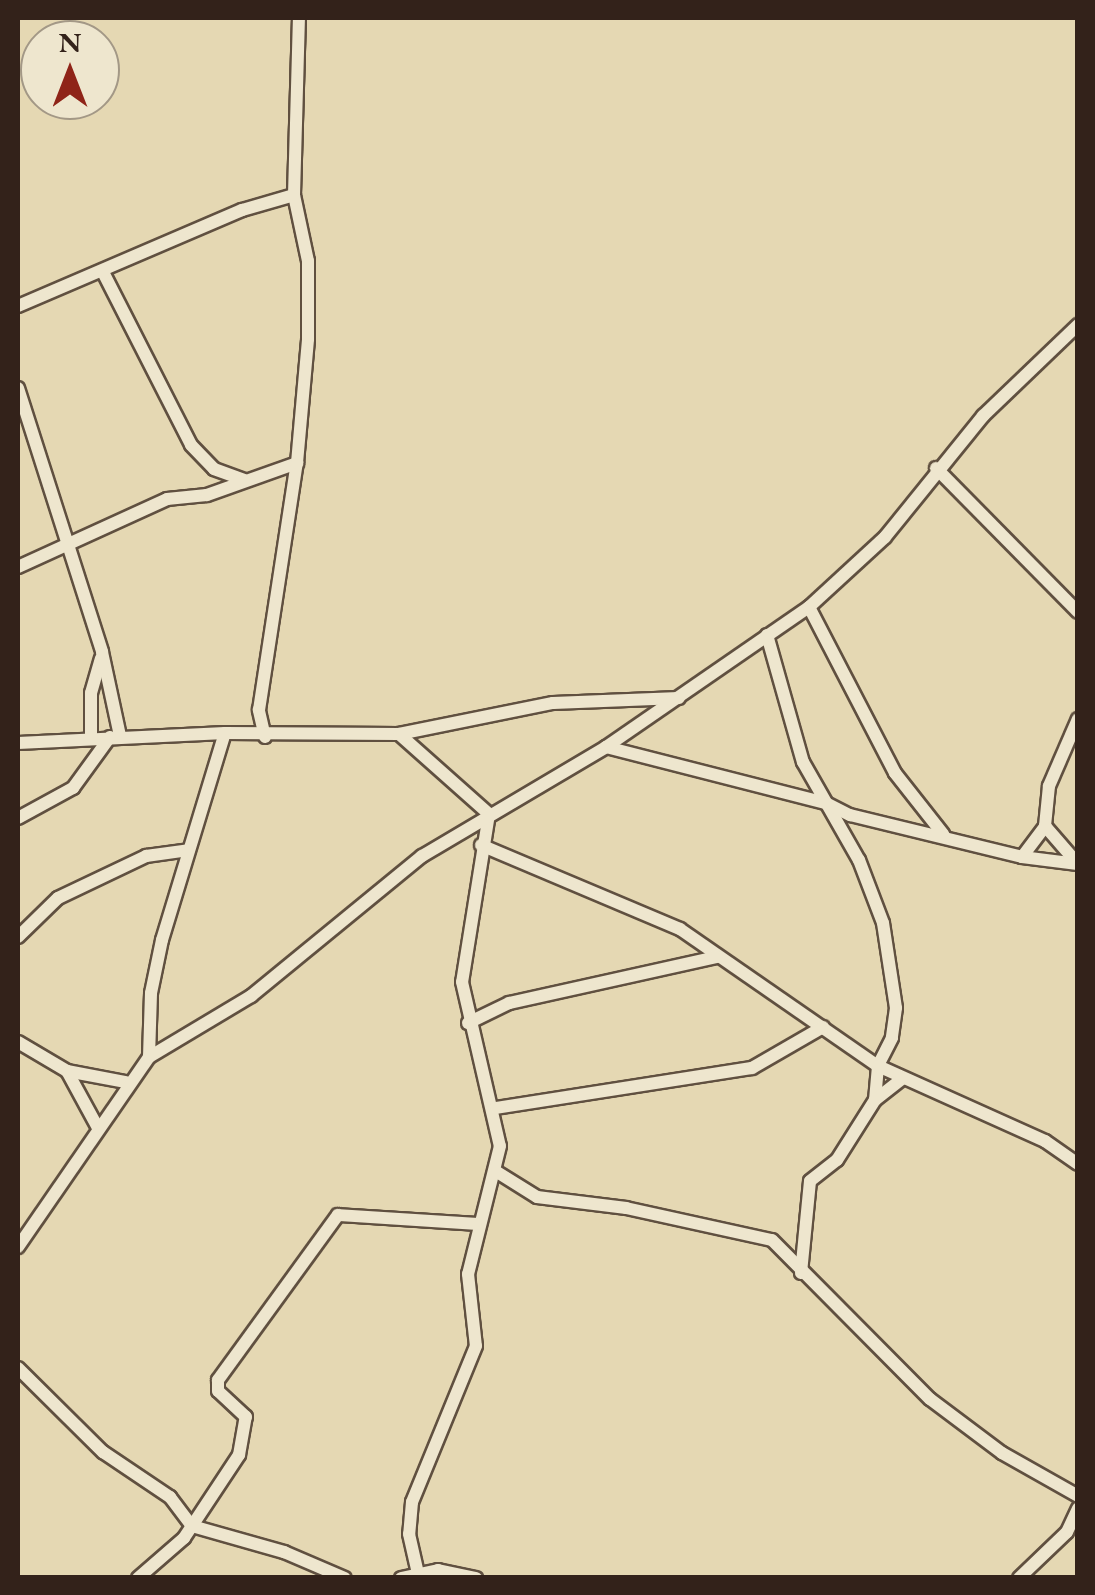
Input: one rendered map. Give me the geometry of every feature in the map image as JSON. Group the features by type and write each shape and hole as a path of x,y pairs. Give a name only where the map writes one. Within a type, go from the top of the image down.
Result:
{"street":[{"path":"264,737 259,710 297,463 308,261 294,194 299,18"},
{"path":"18,306 242,210 294,194"},
{"path":"102,272 191,445 214,470 252,482"},
{"path":"18,1248 126,1082 149,1057 251,996 422,856 606,747 810,607 885,537 936,468 1078,325"},
{"path":"18,388 102,652 115,737 73,788 18,818"},
{"path":"18,567 167,500 252,482 297,463"},
{"path":"936,468 1078,612"},
{"path":"810,607 895,773 944,836"},
{"path":"766,635 791,731 859,860 883,923 896,1008 892,1038 878,1066 876,1100"},
{"path":"91,739 91,693 102,652"},
{"path":"18,743 224,733 264,737 400,734 553,703 682,698"},
{"path":"1022,858 1045,826 1049,786 1078,720"},
{"path":"149,1057 151,992 224,733"},
{"path":"400,734 489,814"},
{"path":"606,747 1022,858 1077,863"},
{"path":"420,1575 410,1534 412,1502 476,1346 468,1274 476,1224 498,1172 496,1108 468,1023 462,982 489,814"},
{"path":"1045,826 1077,863"},
{"path":"481,846 640,909 878,1066 1045,1141 1078,1164"},
{"path":"18,937 58,898 120,867 189,850"},
{"path":"468,1023 509,1003 717,958"},
{"path":"496,1108 752,1068 823,1027"},
{"path":"18,1042 66,1071 126,1082"},
{"path":"66,1071 97,1126"},
{"path":"801,1276 810,1181 837,1160 876,1100 902,1079"},
{"path":"498,1172 537,1198 626,1208 764,1237 930,1399 1078,1496"},
{"path":"138,1578 192,1526 245,1441 246,1417 218,1391 218,1380 338,1215 476,1224"},
{"path":"18,1368 103,1452 170,1497 192,1526 284,1552 346,1578"},
{"path":"1019,1578 1067,1532 1078,1508"},
{"path":"401,1578 476,1578"}]}
